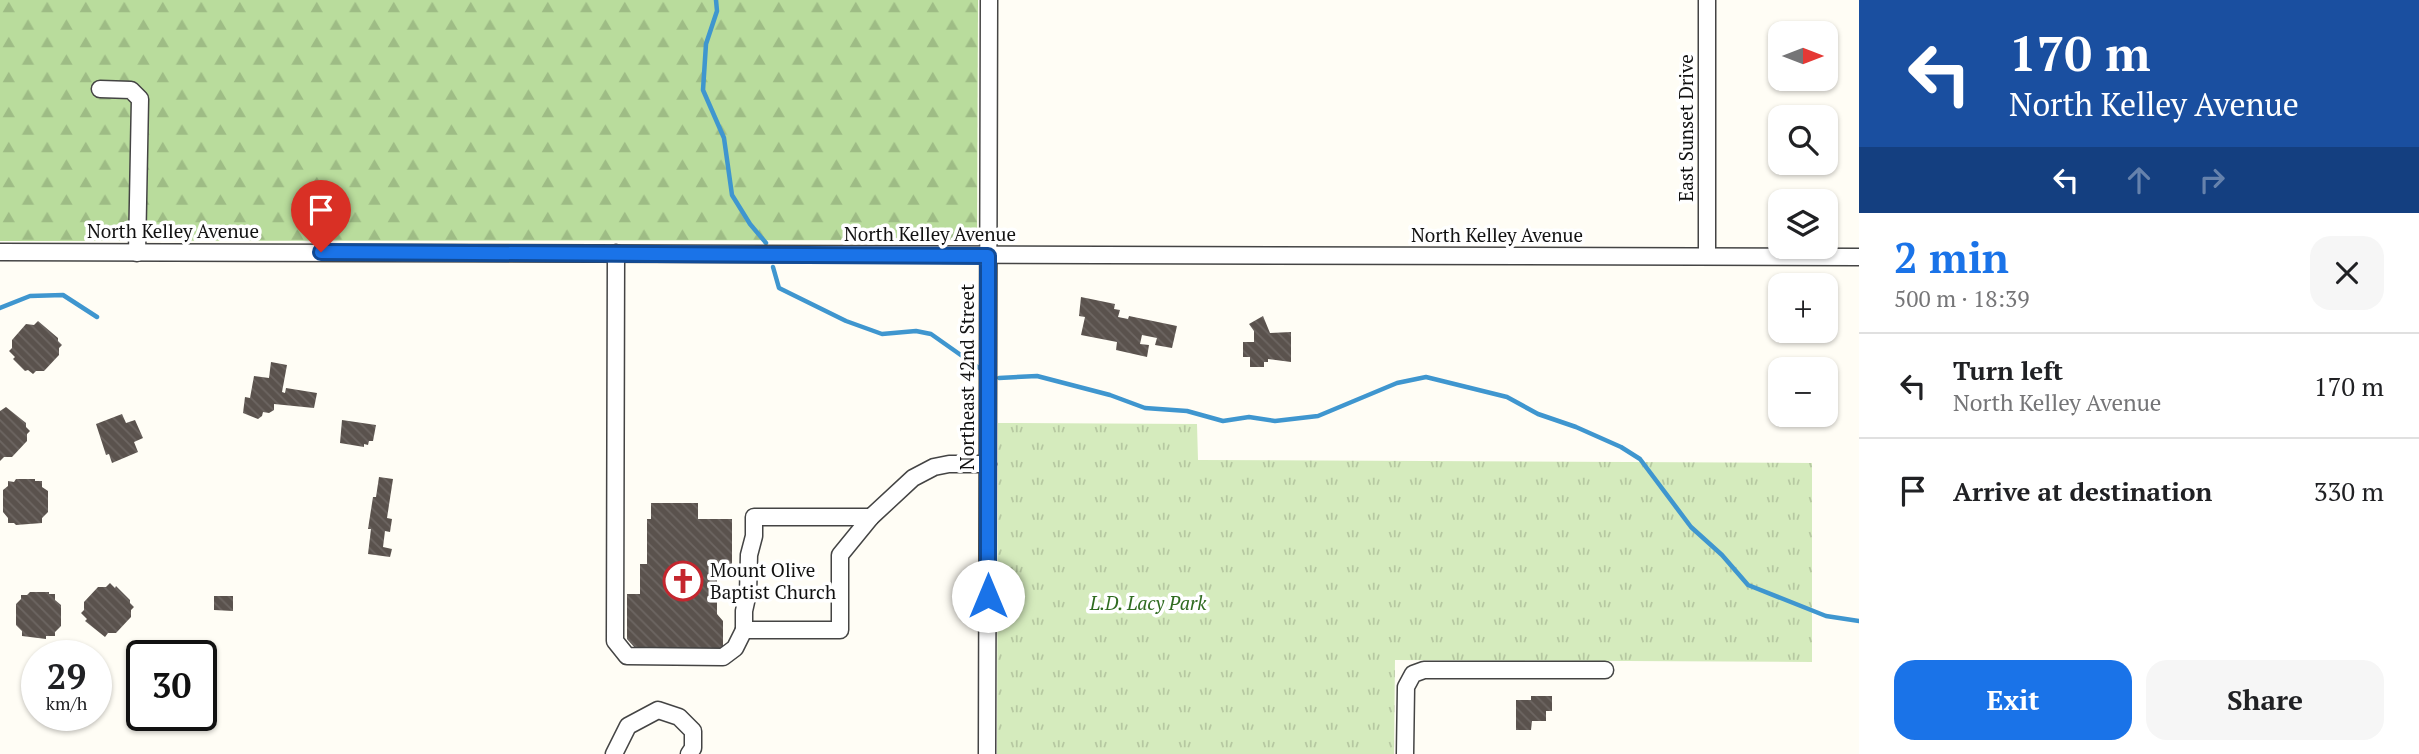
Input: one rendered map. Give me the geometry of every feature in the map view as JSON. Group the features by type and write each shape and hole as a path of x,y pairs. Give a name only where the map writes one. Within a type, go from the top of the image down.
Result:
{"street":[{"name":"Northeast 42nd Street","path":"987,754 989,0"},
{"name":"East Sunset Drive","path":"1707,0 1707,256"},
{"path":"100,89 131,90 140,99 137,253"},
{"name":"North Kelley Avenue","path":"0,252 1859,257"},
{"path":"617,253 615,641 627,656 723,657 735,648 744,630 754,517 871,517"},
{"path":"744,630 840,630 840,555 871,517 913,478 934,467 949,464 988,464"},
{"path":"1405,754 1406,687 1413,674 1424,670 1605,670"},
{"path":"614,754 628,726 658,710 679,717 693,731 694,748 690,754"}],"green space":[{"path":"0,0 978,0 977,240 0,241"},
{"name":"L.D. Lacy Park","path":"998,423 1197,424 1198,460 1812,463 1812,662 1395,660 1394,754 997,754"}],"building":[{"path":"1081,297 1115,304 1114,309 1120,310 1118,317 1128,319 1129,316 1177,326 1172,348 1155,345 1157,338 1142,335 1140,344 1149,345 1147,357 1116,350 1117,342 1081,335 1085,317 1079,316"},
{"path":"1263,316 1270,333 1291,332 1291,362 1268,359 1268,362 1264,362 1264,367 1250,367 1250,357 1243,357 1243,342 1254,342 1254,331 1249,324"},
{"path":"38,321 58,338 62,345 59,355 44,371 36,371 33,374 25,371 9,351 12,348 12,340 26,324 34,325"},
{"path":"271,362 287,365 282,392 285,393 286,388 317,393 314,408 274,404 274,410 263,412 258,419 243,413 245,397 250,398 254,376 269,378"},
{"path":"6,407 26,423 30,431 27,441 12,457 4,457 0,461 0,411"},
{"path":"122,414 126,423 135,420 143,438 134,442 138,452 112,463 109,454 106,455 96,424"},
{"path":"342,420 376,425 373,441 369,441 368,445 364,444 364,447 340,443"},
{"path":"379,477 393,479 387,518 392,519 390,532 385,531 383,547 392,549 390,557 368,554 371,529 368,529"},
{"path":"16,479 42,481 42,487 48,491 48,512 42,518 42,523 8,523 3,512 3,490 8,486 8,481 14,482"},
{"path":"651,503 698,503 698,519 732,519 732,579 717,579 717,614 723,621 723,648 635,648 627,639 627,594 640,594 640,564 647,564 647,519 651,519"},
{"path":"110,583 130,600 134,607 131,617 116,633 108,633 105,637 85,621 87,619 81,613 84,610 84,602 98,587 106,587"},
{"path":"30,592 55,594 55,600 61,605 61,626 55,636 46,636 46,639 22,636 22,631 16,625 16,604 21,595"},
{"path":"214,596 233,596 233,611 214,610"},
{"path":"1531,696 1552,696 1552,711 1546,711 1546,721 1532,721 1531,730 1516,730 1516,700 1531,700"}],"waterway":[{"path":"716,0 717,11 706,44 703,90 724,138 732,195 766,243"},
{"path":"773,267 779,288 846,321 882,334 916,331 931,334 982,370"},
{"path":"0,308 30,296 63,295 97,317"},
{"path":"999,378 1037,376 1110,395 1145,408 1187,411 1223,421 1249,417 1275,421 1318,416 1397,383 1426,377 1507,397 1538,414 1621,447 1640,459 1691,527 1722,555 1748,585 1826,616 1859,621"}],"place":[{"name":"Mount Olive Baptist Church","path":"683,581"}],"route":[{"path":"321,252 988,256 988,596"}]}
